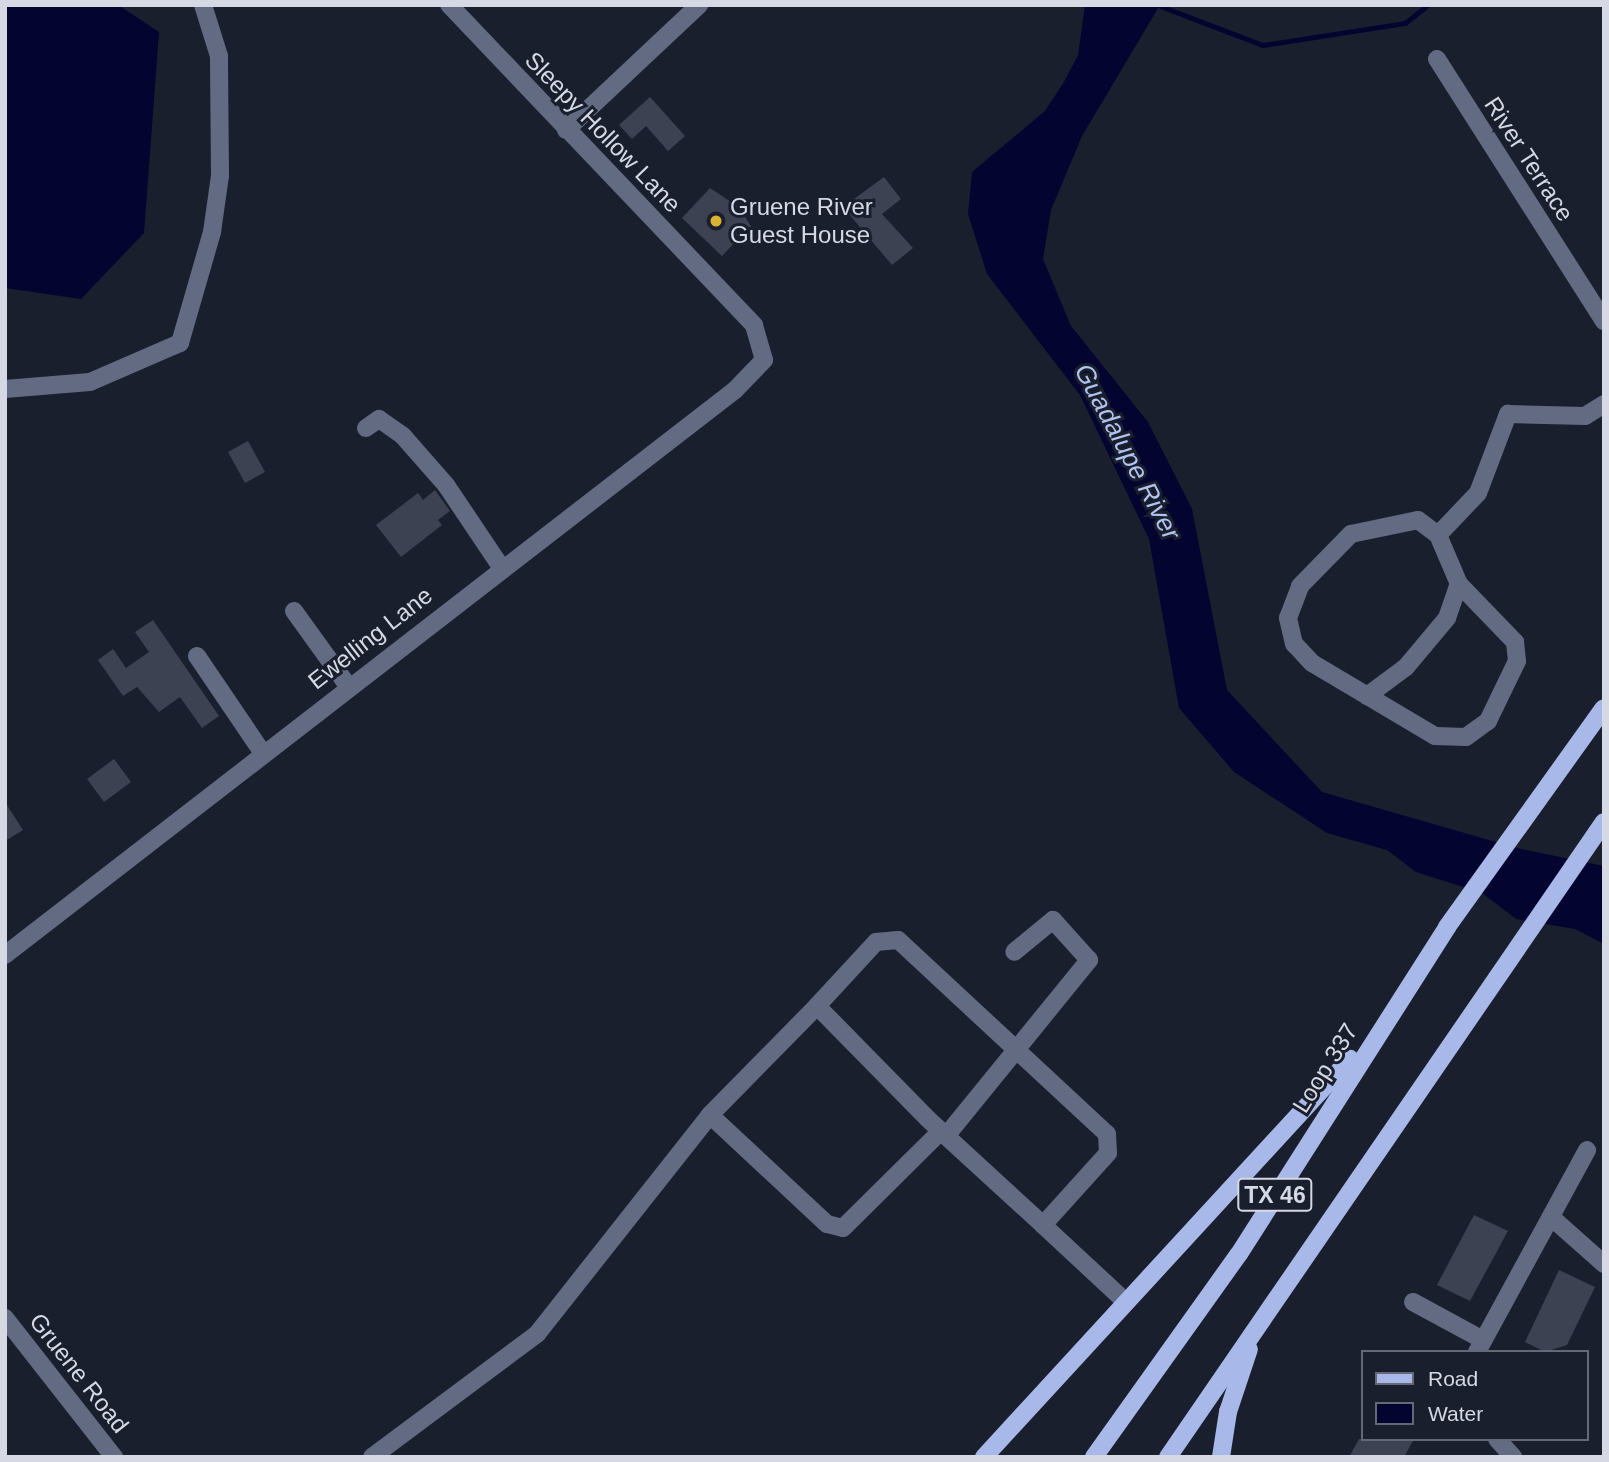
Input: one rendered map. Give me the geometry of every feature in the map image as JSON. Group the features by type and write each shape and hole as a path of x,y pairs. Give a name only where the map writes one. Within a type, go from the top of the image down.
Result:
{"main road":[{"name":"Loop 337","path":"1094,1457 1240,1254 1381,1025 1447,927 1603,710"},
{"name":"TX 46","path":"1168,1457 1604,822"},
{"path":"984,1457 1381,1025"},
{"path":"1221,1457 1228,1412 1256,1328"}],"street":[{"path":"5,389 90,382 180,343 212,232 220,176 219,56 204,5"},
{"name":"Sleepy Hollow Lane","path":"449,5 754,326 764,360"},
{"path":"566,130 699,5"},
{"name":"River Terrace","path":"1437,60 1604,321"},
{"name":"Ewelling Lane","path":"5,955 348,685 735,390 764,360"},
{"path":"1438,536 1478,493 1508,414 1585,416 1604,404"},
{"path":"366,428 379,419 403,436 446,485 501,567"},
{"path":"1418,520 1438,536 1459,584 1515,642 1517,661 1488,721 1466,737 1435,736 1312,663 1294,644 1288,618 1300,586 1351,534 1418,520"},
{"path":"1367,696 1406,667 1447,618 1459,584"},
{"path":"294,611 348,685"},
{"path":"197,656 262,752"},
{"path":"709,1115 827,1224 843,1228 944,1133 1017,1051 1089,960 1053,920 1014,952"},
{"path":"372,1457 471,1390 537,1334 709,1115 876,942 892,939 1103,1128 1109,1141 1108,1153 1043,1225"},
{"path":"817,1006 944,1133 1126,1303"},
{"path":"1413,1302 1480,1346 1587,1150"},
{"path":"1551,1217 1604,1264"},
{"name":"Gruene Road","path":"6,1320 114,1457"}],"water":[{"path":"5,5 118,5 159,32 144,233 81,299 5,288"},
{"name":"Guadalupe River","path":"1085,5 1160,5 1082,136 1051,210 1043,259 1071,326 1148,422 1192,509 1227,690 1322,792 1517,848 1604,866 1604,944 1575,929 1516,919 1482,893 1416,872 1387,850 1327,833 1234,772 1179,708 1149,539 1080,395 987,274 968,214 972,172 1045,111 1064,82 1078,55"}],"building":[{"path":"650,97 685,136 668,151 646,126 632,139 619,125"},
{"path":"884,177 901,199 882,214 913,248 892,265 843,207"},
{"name":"Gruene River Guest House","path":"710,188 740,208 756,235 746,245 739,238 722,256 682,218"},
{"path":"248,441 265,472 245,483 228,452"},
{"path":"435,490 450,511 438,520 442,525 401,557 376,525 418,493 423,500"},
{"path":"153,620 219,716 202,728 180,697 159,712 137,687 123,696 98,660 113,649 126,668 149,652 135,632"},
{"path":"114,759 131,782 104,802 87,779"},
{"path":"5,802 23,830 5,841"},
{"path":"1474,1215 1508,1231 1470,1301 1437,1285"},
{"path":"1559,1270 1595,1287 1567,1345 1541,1350 1525,1342"},
{"path":"1359,1439 1413,1441 1404,1457 1349,1457"}],"waterway":[{"path":"1158,5 1263,45 1405,23 1428,5"}],"place":[{"name":"Gruene River Guest House","path":"716,221"}]}
